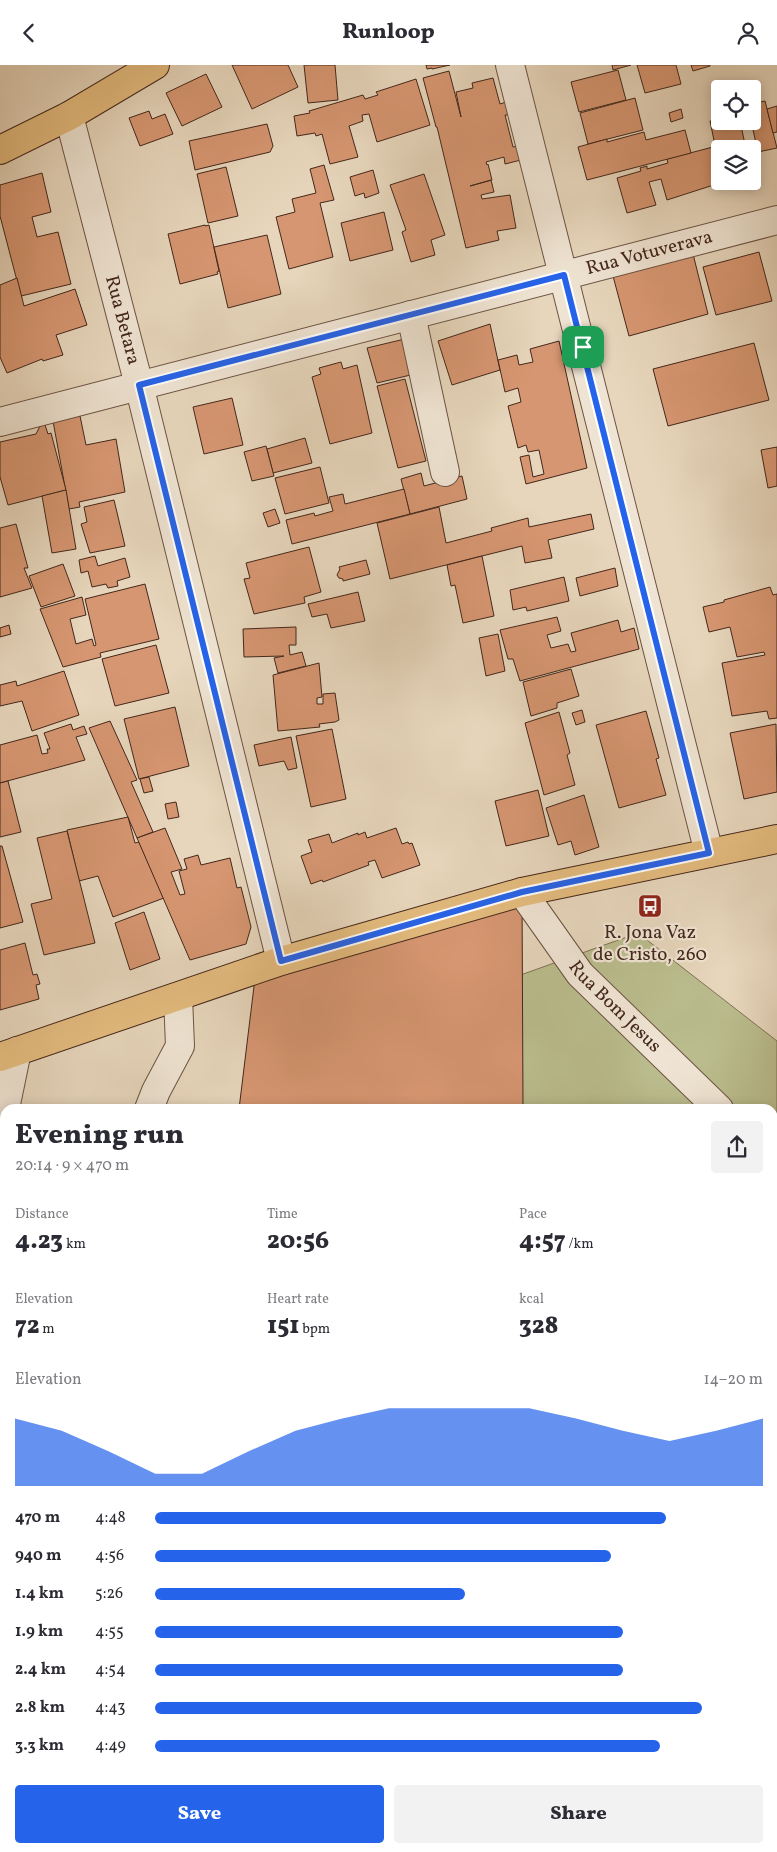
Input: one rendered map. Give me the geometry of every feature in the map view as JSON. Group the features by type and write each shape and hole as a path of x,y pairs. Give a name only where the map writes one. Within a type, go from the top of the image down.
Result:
{"main road":[{"path":"0,150 69,117 155,65"},
{"path":"8,1054 281,961 522,892 777,839"}],"street":[{"path":"510,65 709,853"},
{"name":"Rua Betara","path":"69,117 139,385 281,961"},
{"name":"Rua Votuverava","path":"0,421 777,220"},
{"path":"411,315 445,473"},
{"name":"Rua Bom Jesus","path":"522,892 580,974 714,1104"},
{"path":"151,1104 180,1046 178,997"},
{"path":"5,1104 8,1054"}],"green space":[{"path":"638,933 777,1041 777,1104 475,1104 487,987"}],"building":[{"path":"232,65 288,65 298,87 252,109"},
{"path":"304,65 335,65 338,100 308,103"},
{"path":"426,65 450,65 427,69"},
{"path":"612,65 631,65 613,70"},
{"path":"637,65 676,65 681,84 645,93"},
{"path":"691,65 710,65 710,66 693,71"},
{"path":"618,70 626,100 579,112 571,82"},
{"path":"449,71 461,117 456,92 473,88 472,83 493,78 500,104 506,102 509,115 505,115 513,147 518,146 521,160 505,164 504,157 486,162 494,192 481,195 482,199 510,195 516,228 497,231 499,240 466,248 437,127 423,78"},
{"path":"206,74 222,107 182,126 166,93"},
{"path":"416,79 430,125 377,142 369,114 362,115 363,121 349,126 358,157 330,164 322,134 316,136 315,133 297,136 294,116 310,113 309,111 363,95 365,99 378,95 376,92"},
{"path":"635,98 643,130 588,144 580,113"},
{"path":"765,101 777,148 761,151 761,140 755,140 753,130 761,130 761,102"},
{"path":"777,106 777,132 773,133 767,109"},
{"path":"681,109 683,118 671,122 669,113"},
{"path":"149,111 152,119 165,114 173,134 140,146 129,118"},
{"path":"267,124 273,146 270,152 195,170 189,141"},
{"path":"685,130 691,153 587,180 578,147 607,139 607,142 644,132 646,140"},
{"path":"712,130 742,130 744,140 714,140"},
{"path":"711,148 711,186 667,200 661,179 649,182 656,205 627,213 617,178 641,171 640,168 647,166 647,169 668,163 667,159"},
{"path":"324,165 334,200 320,203 333,257 289,269 276,217 295,212 292,199 316,193 310,169"},
{"path":"226,167 238,216 208,223 197,174"},
{"path":"373,170 379,193 365,198 364,193 355,196 350,177"},
{"path":"42,173 51,212 32,217 37,237 58,232 71,284 21,296 0,216 0,185"},
{"path":"424,174 445,235 431,240 435,255 411,262 402,232 406,230 390,185"},
{"path":"384,212 393,250 350,261 341,223"},
{"path":"209,225 219,271 217,272 218,274 180,284 168,234"},
{"path":"267,235 281,294 228,308 214,247"},
{"path":"759,252 772,301 716,315 703,267"},
{"path":"693,254 708,314 629,336 613,276"},
{"path":"17,278 24,306 75,289 87,325 56,335 63,355 43,361 42,359 7,373 0,357 0,285"},
{"path":"490,324 500,370 452,385 438,341"},
{"path":"409,338 419,373 377,383 367,348"},
{"path":"559,341 587,468 526,484 520,457 529,455 533,477 544,474 539,450 528,452 526,445 518,448 508,406 521,402 518,388 505,392 498,360 517,355 519,365 533,362 530,349"},
{"path":"754,343 769,400 668,426 653,369"},
{"path":"341,362 343,369 357,365 372,433 330,444 312,377 321,374 319,368"},
{"path":"405,379 426,461 398,468 377,386"},
{"path":"232,398 243,445 204,454 193,407"},
{"path":"80,416 86,445 116,439 125,492 79,502 80,507 69,509 53,421"},
{"path":"45,425 48,434 51,433 66,490 8,505 0,477 0,442 36,434 40,426"},
{"path":"305,438 312,463 273,473 267,449"},
{"path":"266,446 274,476 252,481 244,452"},
{"path":"777,447 777,486 768,488 761,450"},
{"path":"320,467 329,503 285,514 275,478"},
{"path":"421,473 424,486 462,476 467,499 410,514 401,479"},
{"path":"404,489 410,514 292,544 286,520 314,513 315,516 333,511 329,497 343,494 345,504"},
{"path":"66,490 76,549 52,553 42,496"},
{"path":"114,500 125,546 90,553 81,524 87,522 84,507"},
{"path":"439,507 446,543 492,531 491,528 528,518 529,527 591,514 594,529 548,540 552,558 525,563 522,546 390,579 377,523"},
{"path":"275,509 280,523 268,527 263,513"},
{"path":"16,524 28,568 24,568 32,588 0,597 0,528"},
{"path":"309,547 321,592 304,597 305,603 254,614 244,579 250,578 246,563"},
{"path":"95,556 98,566 125,558 130,577 117,581 118,586 108,588 106,584 92,587 88,571 81,573 79,560"},
{"path":"482,556 494,616 463,623 455,585 451,586 447,565"},
{"path":"366,560 370,574 343,581 337,575 339,567"},
{"path":"63,564 75,596 41,607 29,576"},
{"path":"615,568 618,586 580,596 576,578"},
{"path":"564,577 569,601 527,611 526,607 513,610 510,590"},
{"path":"145,584 159,639 100,653 101,657 63,667 40,609 82,597 86,615 70,619 76,644 92,639 94,646 96,645 85,599"},
{"path":"770,587 773,595 777,594 777,718 769,719 767,711 732,716 722,663 765,655 764,652 737,657 730,627 709,632 703,607"},
{"path":"358,592 365,621 331,628 327,614 312,617 308,604"},
{"path":"557,617 561,631 547,635 551,648 568,644 571,652 576,651 571,633 618,620 621,632 634,628 639,649 520,681 513,659 508,659 500,630"},
{"path":"9,625 11,634 0,637 0,628"},
{"path":"296,627 296,645 289,645 290,655 302,652 306,666 278,673 274,658 284,656 244,657 243,629"},
{"path":"498,634 505,671 486,676 479,638"},
{"path":"156,645 169,693 115,706 102,659"},
{"path":"319,663 322,697 317,698 317,704 323,704 323,694 335,693 339,720 319,724 320,727 278,731 273,675"},
{"path":"571,669 579,696 557,703 557,708 531,716 523,682"},
{"path":"64,671 79,715 32,731 22,701 0,706 0,685 16,681 17,686"},
{"path":"175,707 189,766 139,779 124,719"},
{"path":"582,710 585,722 576,725 572,713"},
{"path":"646,711 659,758 656,759 666,795 619,808 596,725"},
{"path":"559,712 570,753 567,755 575,785 544,795 525,723"},
{"path":"110,721 137,780 131,782 153,832 137,838 89,728"},
{"path":"71,724 73,730 84,726 87,734 76,737 85,760 0,783 0,745 37,735 42,754 48,753 47,749 50,749 44,733"},
{"path":"776,724 777,792 744,799 730,733"},
{"path":"332,729 346,799 311,807 296,736"},
{"path":"291,737 297,768 288,770 284,761 259,766 254,745"},
{"path":"149,777 153,791 144,793 140,779"},
{"path":"8,781 21,832 0,837 0,783"},
{"path":"538,790 549,836 506,846 495,801"},
{"path":"584,795 599,847 575,855 571,841 558,845 546,808"},
{"path":"176,802 179,817 168,819 165,804"},
{"path":"128,817 135,843 139,842 164,898 113,917 98,876 79,881 67,830"},
{"path":"165,828 182,869 171,872 180,895 185,894 179,871 187,869 184,859 198,855 201,865 230,858 237,888 241,887 251,927 246,944 190,960 137,838"},
{"path":"396,828 402,844 412,843 420,865 382,878 375,860 368,862 369,865 323,882 322,880 311,884 301,856 312,852 308,840 329,834 332,843 358,833 358,835 365,832 367,838"},
{"path":"67,831 95,943 44,955 31,904 52,899 37,838"},
{"path":"0,846 2,846 23,922 0,928"},
{"path":"522,892 523,1104 240,1104 256,970"},
{"path":"144,912 160,959 130,970 115,923"},
{"path":"25,943 33,975 37,974 40,984 36,985 39,999 0,1010 0,950"}],"place":[{"name":"R. Jona Vaz de Cristo, 260","path":"650,906"}],"route":[{"path":"564,275 583,347 709,853 522,892 281,961 139,385 564,275"}]}
